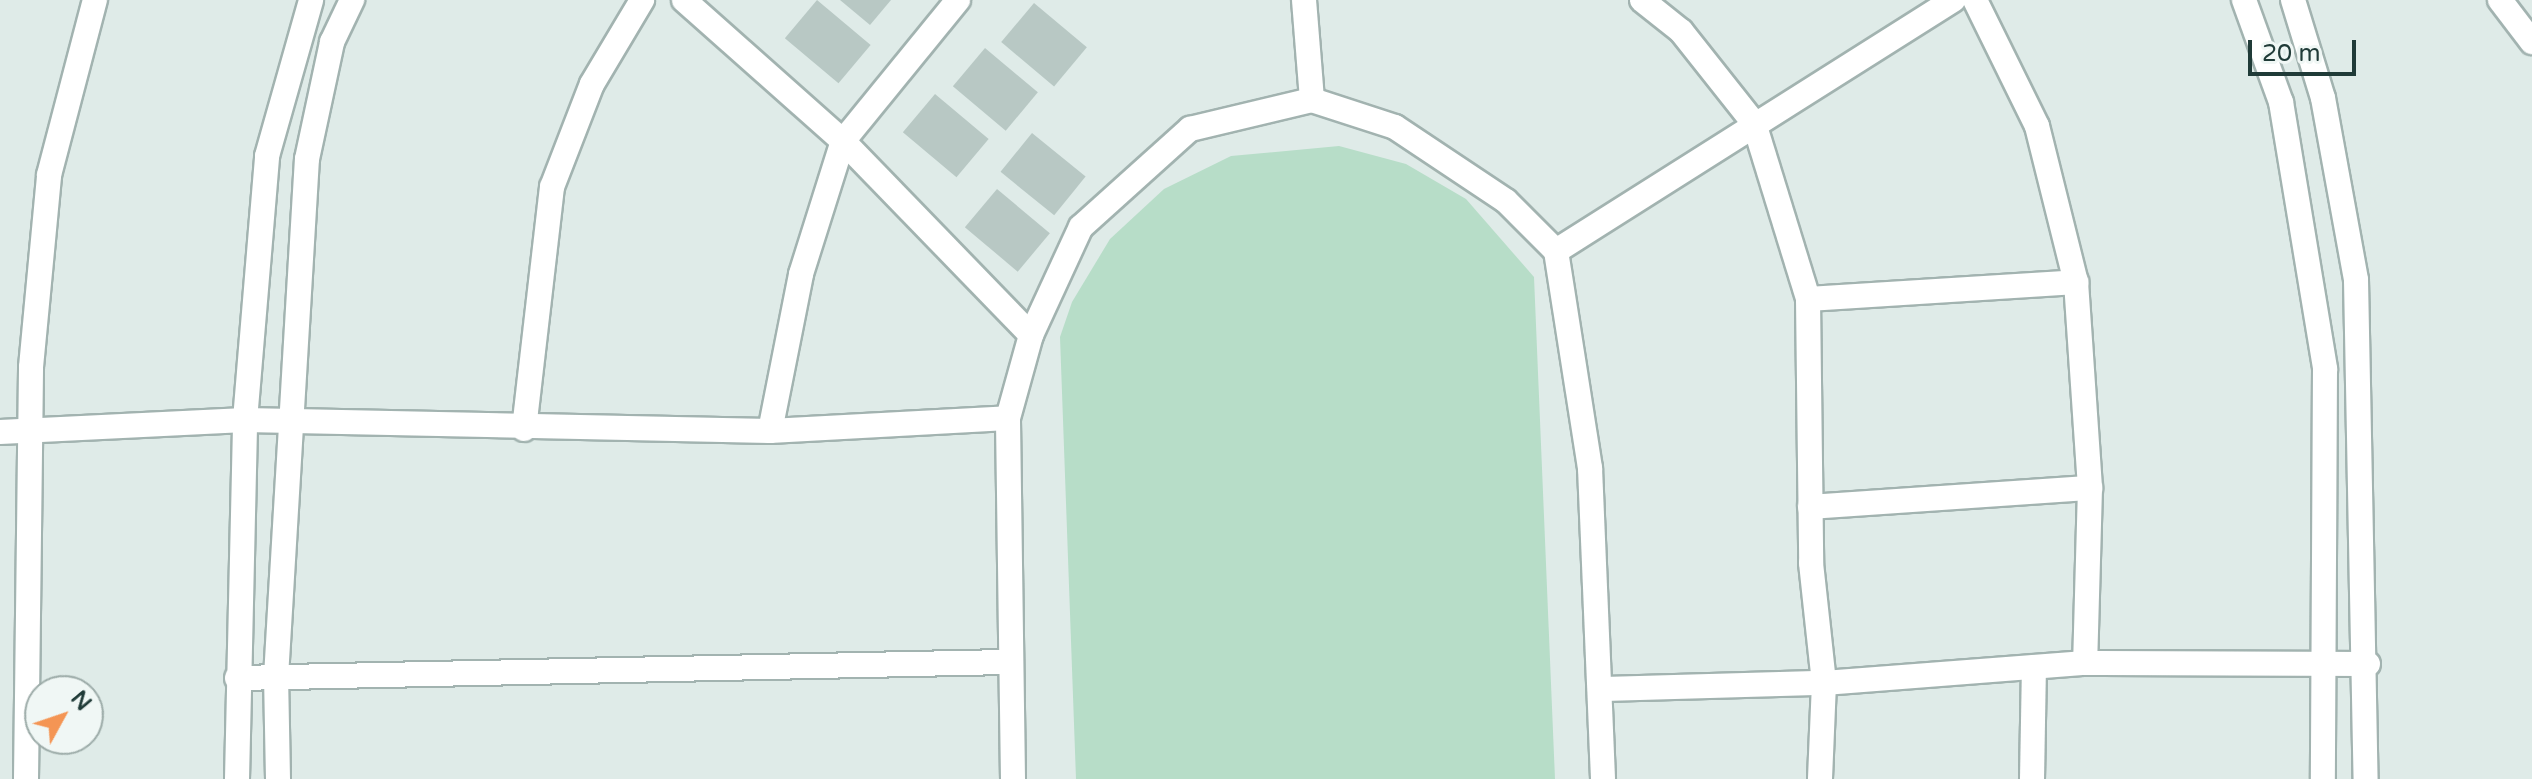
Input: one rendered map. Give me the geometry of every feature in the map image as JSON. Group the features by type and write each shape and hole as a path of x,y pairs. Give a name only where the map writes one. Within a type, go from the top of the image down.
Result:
{"street":[{"path":"26,779 28,435 49,175 95,0"},
{"path":"237,779 245,420 267,156 311,0"},
{"path":"278,779 276,677 307,159 332,42 352,0"},
{"path":"524,429 552,187 592,84 642,0"},
{"path":"684,0 843,141 1031,335"},
{"path":"770,431 801,274 843,141 958,0"},
{"path":"1304,0 1312,100"},
{"path":"1642,0 1681,31 1754,123 1808,299 1810,507 1824,683 1820,779"},
{"path":"1556,251 1953,0"},
{"path":"1975,0 2037,126 2076,282 2090,488 2085,663"},
{"path":"2244,0 2281,102 2325,369 2326,668 2323,779"},
{"path":"2293,0 2323,98 2356,280 2368,664 2366,779"},
{"path":"2500,0 2532,42"},
{"path":"1013,779 1008,418 1031,335 1081,227 1190,129 1312,100 1395,127 1506,201 1556,251 1590,468 1604,689 1603,779"},
{"path":"1808,299 2076,282"},
{"path":"0,432 28,435 245,420 524,429 770,431 1008,418"},
{"path":"1810,507 2090,488"},
{"path":"237,678 1010,662"},
{"path":"1604,689 1824,683 2085,663 2326,668 2368,664"},
{"path":"2032,779 2034,667"}],"green space":[{"path":"1339,146 1406,164 1466,199 1534,277 1555,779 1076,779 1060,337 1072,302 1110,239 1164,189 1231,156"}],"building":[{"path":"817,0 871,45 838,83 785,38"},
{"path":"840,0 891,0 870,25"},
{"path":"1034,3 1087,47 1054,86 1001,42"},
{"path":"985,48 1038,92 1006,131 953,86"},
{"path":"935,94 989,139 956,177 903,132"},
{"path":"1032,133 1086,176 1054,215 1001,172"},
{"path":"997,189 1050,233 1018,272 965,227"}]}
